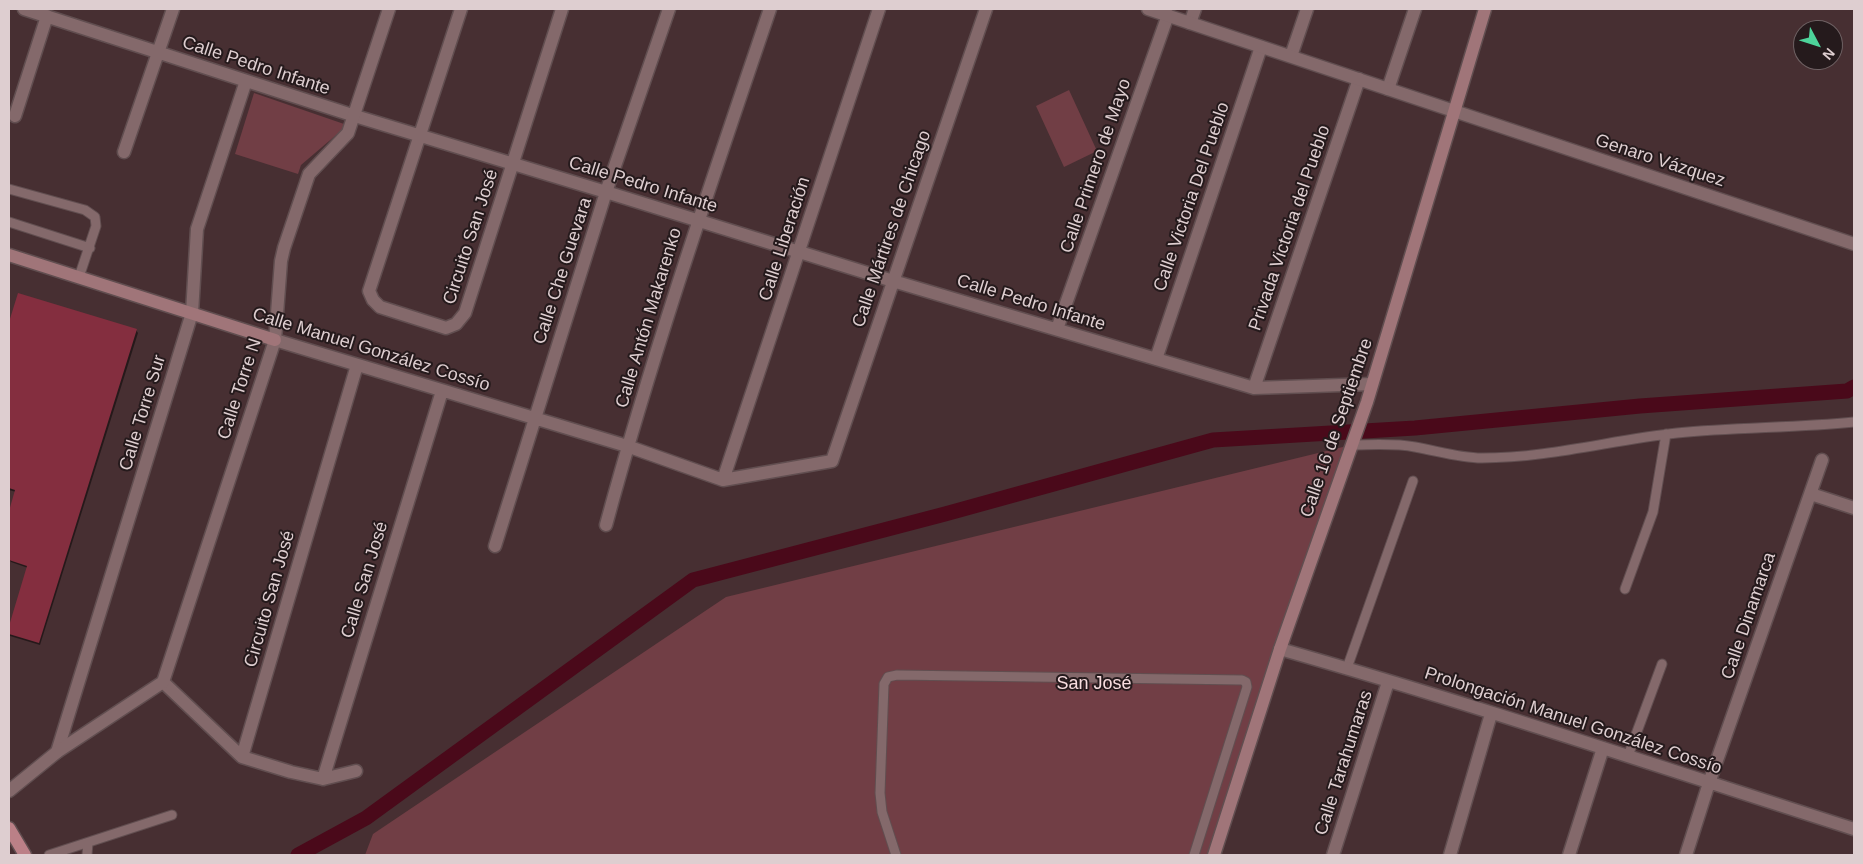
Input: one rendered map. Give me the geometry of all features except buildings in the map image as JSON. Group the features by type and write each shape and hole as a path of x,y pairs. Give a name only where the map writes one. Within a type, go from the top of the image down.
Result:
{"main road":[{"name":"Calle 16 de Septiembre","path":"1214,855 1280,649 1367,402 1485,9"},
{"name":"Calle Manuel González Cossío","path":"9,255 275,340"},
{"path":"9,828 25,855"}],"street":[{"name":"Calle Pedro Infante","path":"24,9 354,116 893,281 1254,388 1372,384"},
{"path":"124,152 173,9"},
{"name":"Calle Torre N","path":"163,682 275,340 281,261 309,174 345,138 389,9"},
{"name":"Circuito San José","path":"461,9 369,291 373,300 380,307 443,327 456,324 465,313 562,9"},
{"name":"Calle Che Guevara","path":"495,546 606,192 669,9"},
{"name":"Calle Antón Makarenko","path":"606,525 627,446 698,220 770,9"},
{"name":"Calle Liberación","path":"723,480 879,9"},
{"name":"Calle Mártires de Chicago","path":"723,480 832,461 986,9"},
{"name":"Genaro Vázquez","path":"1148,9 1854,244"},
{"path":"1190,23 1195,9"},
{"path":"1291,56 1307,9"},
{"path":"1388,89 1415,9"},
{"name":"Calle Primero de Mayo","path":"1057,329 1168,15"},
{"path":"15,116 47,16"},
{"name":"Calle Victoria Del Pueblo","path":"1156,359 1261,47"},
{"name":"Privada Victoria del Pueblo","path":"1254,388 1358,79"},
{"name":"Calle Torre Sur","path":"57,752 192,313 197,229 246,81"},
{"name":"Calle Manuel González Cossío","path":"275,340 627,446 723,480"},
{"name":"Circuito San José","path":"242,757 356,365"},
{"name":"Calle San José","path":"323,779 442,391"},
{"name":"Calle Dinamarca","path":"1709,783 1822,460"},
{"path":"1811,494 1854,508"},
{"name":"Prolongación Manuel González Cossío","path":"1280,649 1604,748 1854,829"},
{"path":"9,791 57,752 163,682 242,757 290,772 323,779 356,771"},
{"name":"Calle Tarahumaras","path":"1333,855 1388,682"},
{"path":"1450,855 1491,714"},
{"path":"1569,855 1604,748"},
{"path":"1686,855 1709,783"}],"lane":[{"path":"9,188 91,213 97,221 90,248 79,277"},
{"path":"9,222 90,248"},
{"path":"1353,439 1414,447 1463,457 1482,458 1554,452 1666,434 1722,428 1823,425 1854,422"},
{"path":"1625,589 1655,505 1666,434"},
{"path":"1347,668 1413,481"},
{"path":"1628,756 1662,664"},
{"path":"896,855 882,812 880,793 884,684 888,677 897,675 1181,678 1244,681 1247,687 1194,855"},
{"path":"49,855 172,815"},
{"path":"87,855 88,843"}],"green space":[{"path":"1069,90 1097,151 1064,167 1036,106"},
{"path":"254,93 344,124 342,130 301,165 298,174 235,154"},
{"name":"San José","path":"1351,445 1219,855 365,855 373,834 726,597"}],"waterway":[{"path":"298,855 366,818 693,580 945,514 1213,440 1415,428 1640,406 1847,391 1854,387"}]}
